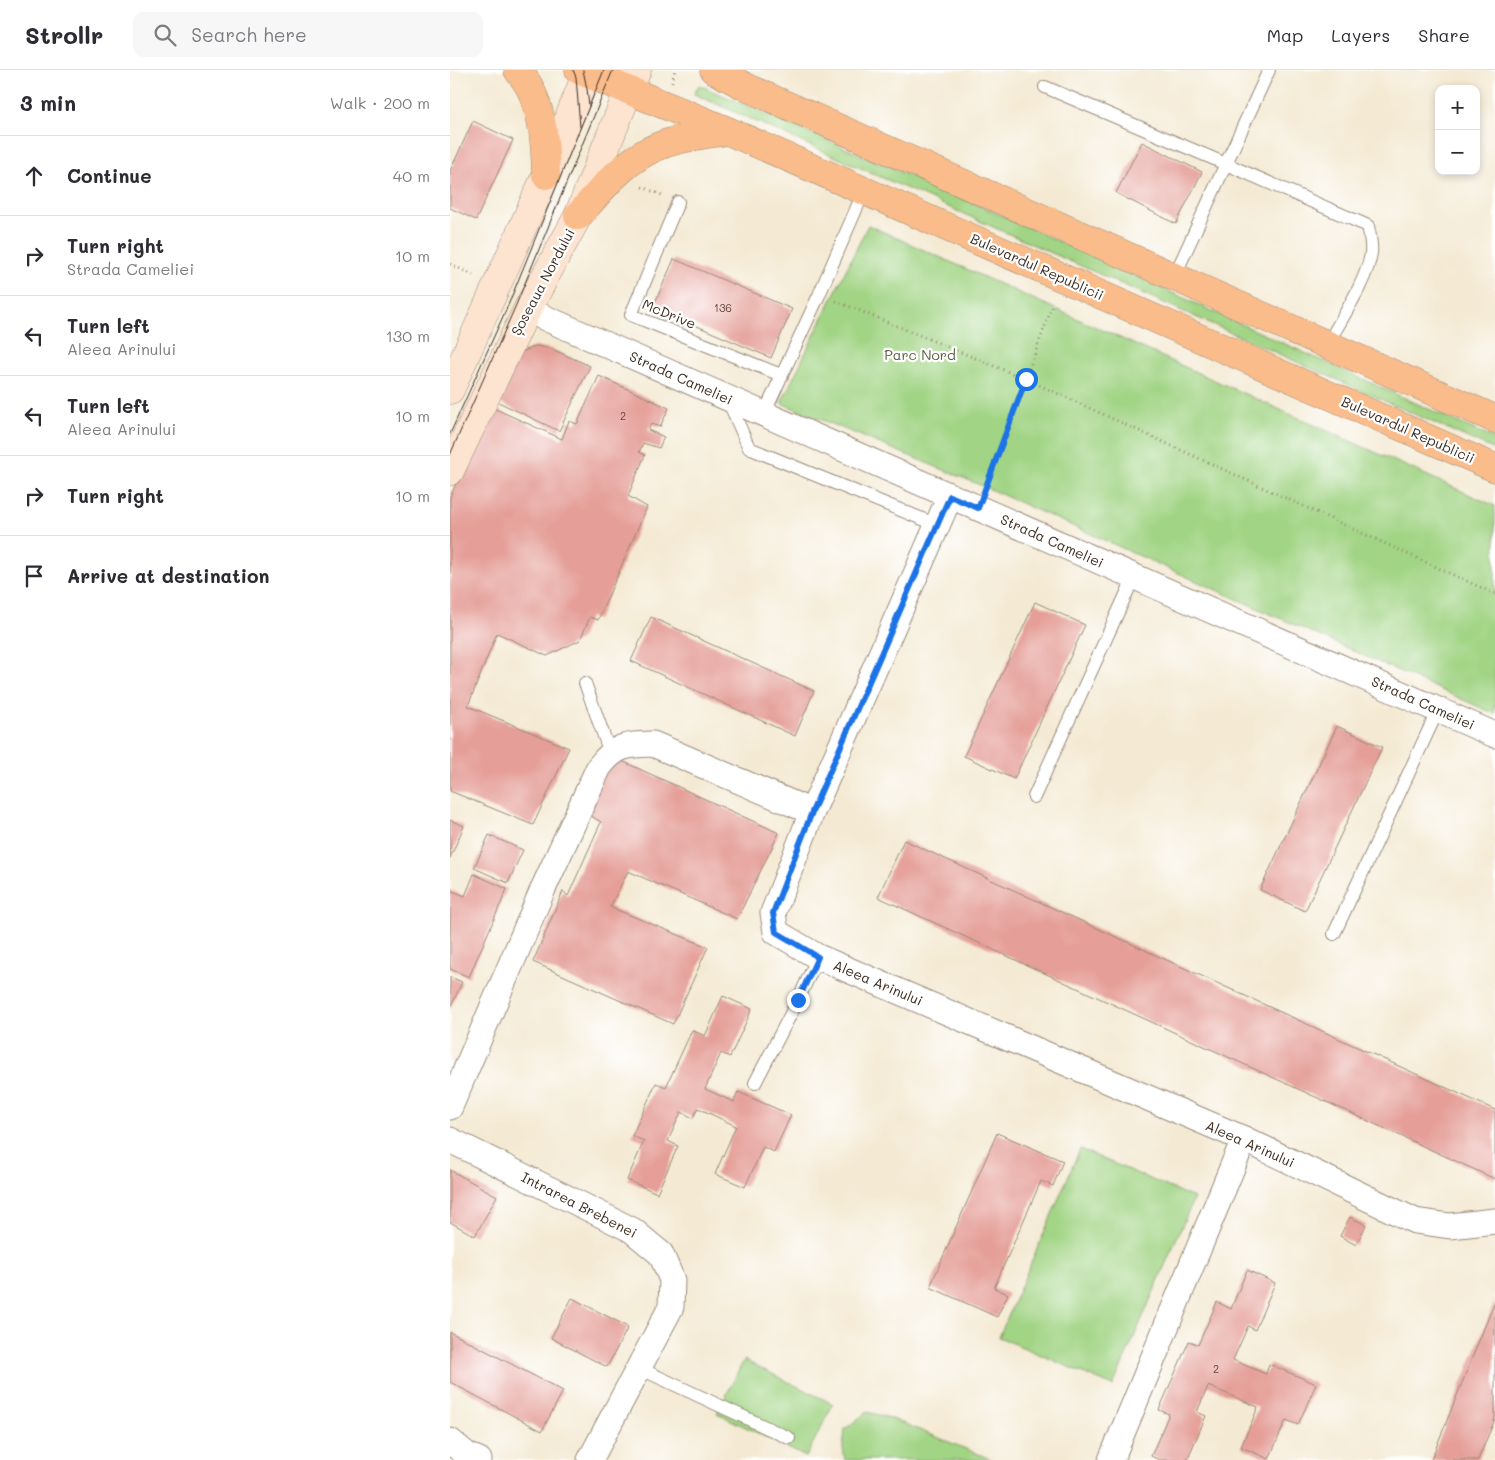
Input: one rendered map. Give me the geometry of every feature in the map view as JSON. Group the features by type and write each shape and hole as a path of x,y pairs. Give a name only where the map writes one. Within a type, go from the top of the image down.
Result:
{"main road":[{"path":"518,70 531,90 539,112 544,139 546,175"},
{"path":"714,70 748,88 1495,419"},
{"path":"726,70 748,88"},
{"path":"450,390 546,175 584,71"},
{"name":"Bulevardul Republicii","path":"584,71 634,80 728,131 1495,468"},
{"name":"Șoseaua Nordului","path":"450,471 527,310 578,216 634,80"},
{"path":"578,216 616,174 634,159 654,148 687,138 728,131"}],"street":[{"name":"Strada Cameliei","path":"527,310 1495,735"},
{"name":"Aleea Arinului","path":"950,496 812,812 773,913 776,932 818,957 1244,1140 1415,1221 1450,1226 1495,1221"},
{"path":"450,1107 543,889 599,767 610,753 631,745 653,744 812,812"},
{"name":"Intrarea Brebenei","path":"450,1140 632,1230 661,1254 672,1280 671,1307 590,1460"},
{"path":"1110,1460 1244,1140"},
{"path":"450,1441 467,1455 479,1460"}],"lane":[{"path":"1174,277 1269,70"},
{"path":"1045,87 1368,226 1371,253 1366,269 1327,345"},
{"path":"764,414 864,191"},
{"name":"McDrive","path":"678,202 631,315 781,375"},
{"path":"727,398 749,448 937,525"},
{"path":"1034,797 1134,577"},
{"path":"585,683 610,753"},
{"path":"1334,934 1438,710"},
{"path":"756,1083 818,957"},
{"path":"639,1368 789,1438"}],"path":[{"path":"819,295 1026,379 1495,594"},
{"path":"978,508 1052,307"}],"green space":[{"path":"699,85 996,213 1495,439 1495,450 694,94"},
{"name":"Parc Nord","path":"868,225 1495,506 1495,714 985,487 781,403"},
{"path":"1080,1149 1194,1198 1113,1386 999,1337"},
{"path":"744,1360 833,1404 806,1457 717,1413"},
{"path":"867,1412 890,1418 993,1460 845,1460 843,1448 845,1429"}],"building":[{"path":"473,121 513,140 476,220 450,208 450,171"},
{"path":"1142,142 1202,172 1176,224 1116,193"},
{"path":"674,259 792,309 771,358 653,307"},
{"path":"536,346 552,349 590,366 559,431 492,399 517,354"},
{"path":"599,376 669,408 660,427 651,424 648,430 664,437 659,448 643,443 639,452 645,455 628,496 647,507 598,620 590,617 580,640 547,656 497,633 468,706 569,748 533,825 450,791 450,497 491,407 562,439 569,421 577,424"},
{"path":"1035,602 1085,625 1014,779 964,756"},
{"path":"651,617 814,691 795,736 631,661"},
{"path":"1337,726 1382,747 1305,911 1260,890"},
{"path":"611,756 779,833 737,919 628,871 610,907 708,947 673,1024 533,962 563,891 568,896 601,822 588,814"},
{"path":"450,820 464,826 450,858"},
{"path":"489,835 523,850 508,883 474,868"},
{"path":"904,840 1495,1110 1495,1179 878,897"},
{"path":"474,874 507,889 469,977 450,969 450,890 465,896"},
{"path":"450,977 462,982 450,1009"},
{"path":"723,996 752,1009 730,1057 721,1053 705,1089 734,1102 738,1092 791,1115 774,1152 763,1147 745,1187 715,1174 736,1126 698,1108 693,1118 681,1112 668,1141 678,1146 657,1193 627,1180 644,1141 632,1136 656,1083 666,1087 692,1030 705,1036"},
{"path":"997,1133 1063,1161 1053,1186 1041,1181 994,1288 1008,1294 997,1317 930,1287"},
{"path":"450,1170 497,1196 475,1236 450,1222"},
{"path":"1350,1217 1366,1225 1356,1245 1340,1236"},
{"path":"1247,1270 1275,1283 1255,1330 1248,1326 1233,1360 1266,1374 1269,1364 1316,1384 1298,1425 1286,1420 1269,1459 1241,1447 1258,1407 1208,1386 1197,1412 1206,1416 1187,1460 1159,1460 1151,1456 1169,1414 1159,1410 1189,1341 1198,1345 1217,1302 1231,1309"},
{"path":"572,1298 628,1327 607,1367 551,1338"},
{"path":"1495,1301 1495,1419 1478,1460 1431,1460"},
{"path":"450,1332 563,1391 542,1431 450,1382"}],"tram line":[{"path":"573,70 576,77 580,127"},
{"path":"583,70 589,106"},
{"path":"450,434 509,303 604,70"},
{"path":"450,455 516,305 613,70"}],"route":[{"path":"798,1000 818,957 776,932 773,913 812,812 950,496 978,508 1026,379"}]}
